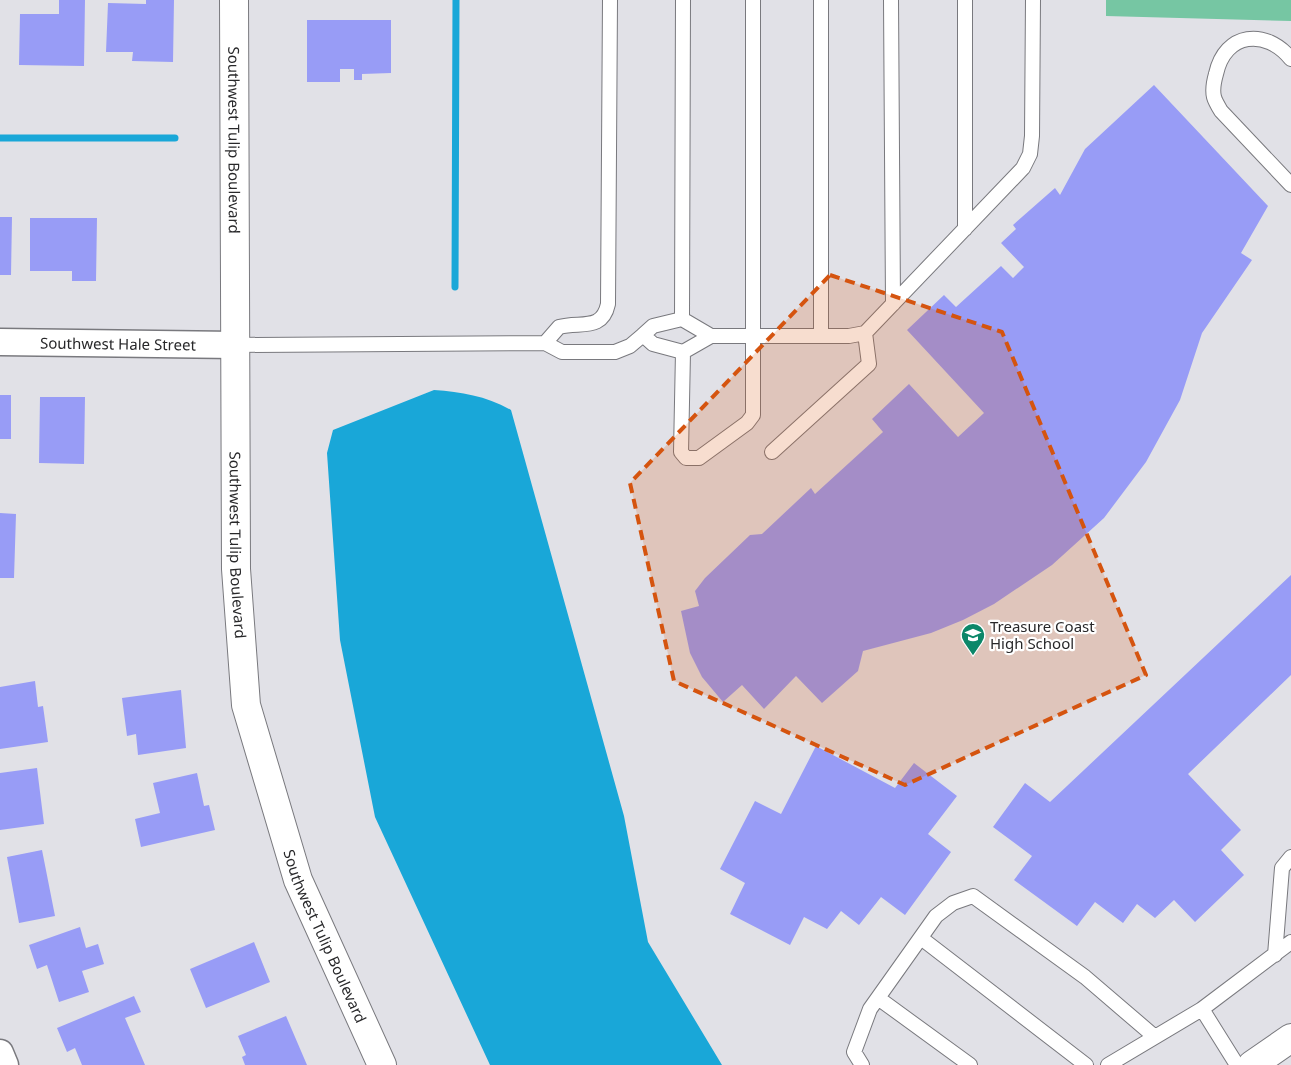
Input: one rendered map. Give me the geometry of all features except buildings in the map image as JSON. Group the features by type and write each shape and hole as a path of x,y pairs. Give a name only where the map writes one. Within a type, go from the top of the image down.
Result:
{"street":[{"name":"Southwest Tulip Boulevard","path":"234,0 236,569 246,705 298,880 382,1065"},
{"name":"Southwest Hale Street","path":"0,342 235,345"},
{"path":"1252,1065 1291,1038"},
{"path":"0,1053 5,1065"}],"lane":[{"path":"545,343 558,327 598,322 605,315 608,304 610,0"},
{"path":"682,320 683,0"},
{"path":"683,352 681,452 686,458 699,458 747,423 753,415 753,0"},
{"path":"821,0 821,335"},
{"path":"892,0 893,304"},
{"path":"965,0 965,229"},
{"path":"643,335 652,344 683,352 710,336 849,336 865,333 1023,168 1030,154 1032,136 1032,0"},
{"path":"1291,59 1270,41 1258,38 1244,40 1233,44 1223,54 1213,84 1214,97 1221,111 1291,185"},
{"path":"235,345 545,343 562,352 615,352 630,346 653,326 682,320 710,336"},
{"path":"772,452 869,364 865,333"},
{"path":"1276,956 1282,868 1291,857"},
{"path":"862,1065 854,1052 870,1009 936,916 953,903 973,896 1085,976 1155,1037"},
{"path":"921,938 1086,1065"},
{"path":"1108,1065 1202,1009 1276,956 1291,942"},
{"path":"878,998 970,1065"},
{"path":"1202,1009 1237,1065"}],"highlighted area":[{"path":"830,275 1002,332 1146,675 905,785 674,681 630,483"}],"green space":[{"path":"1106,0 1291,0 1291,21 1106,16"}],"water":[{"path":"434,390 474,396 492,401 511,410 624,816 648,942 722,1065 490,1065 375,817 340,640 327,453 333,430"}],"waterway":[{"path":"455,287 456,0"},
{"path":"0,138 175,138"}],"place":[{"name":"Treasure Coast High School","path":"973,656"}]}
